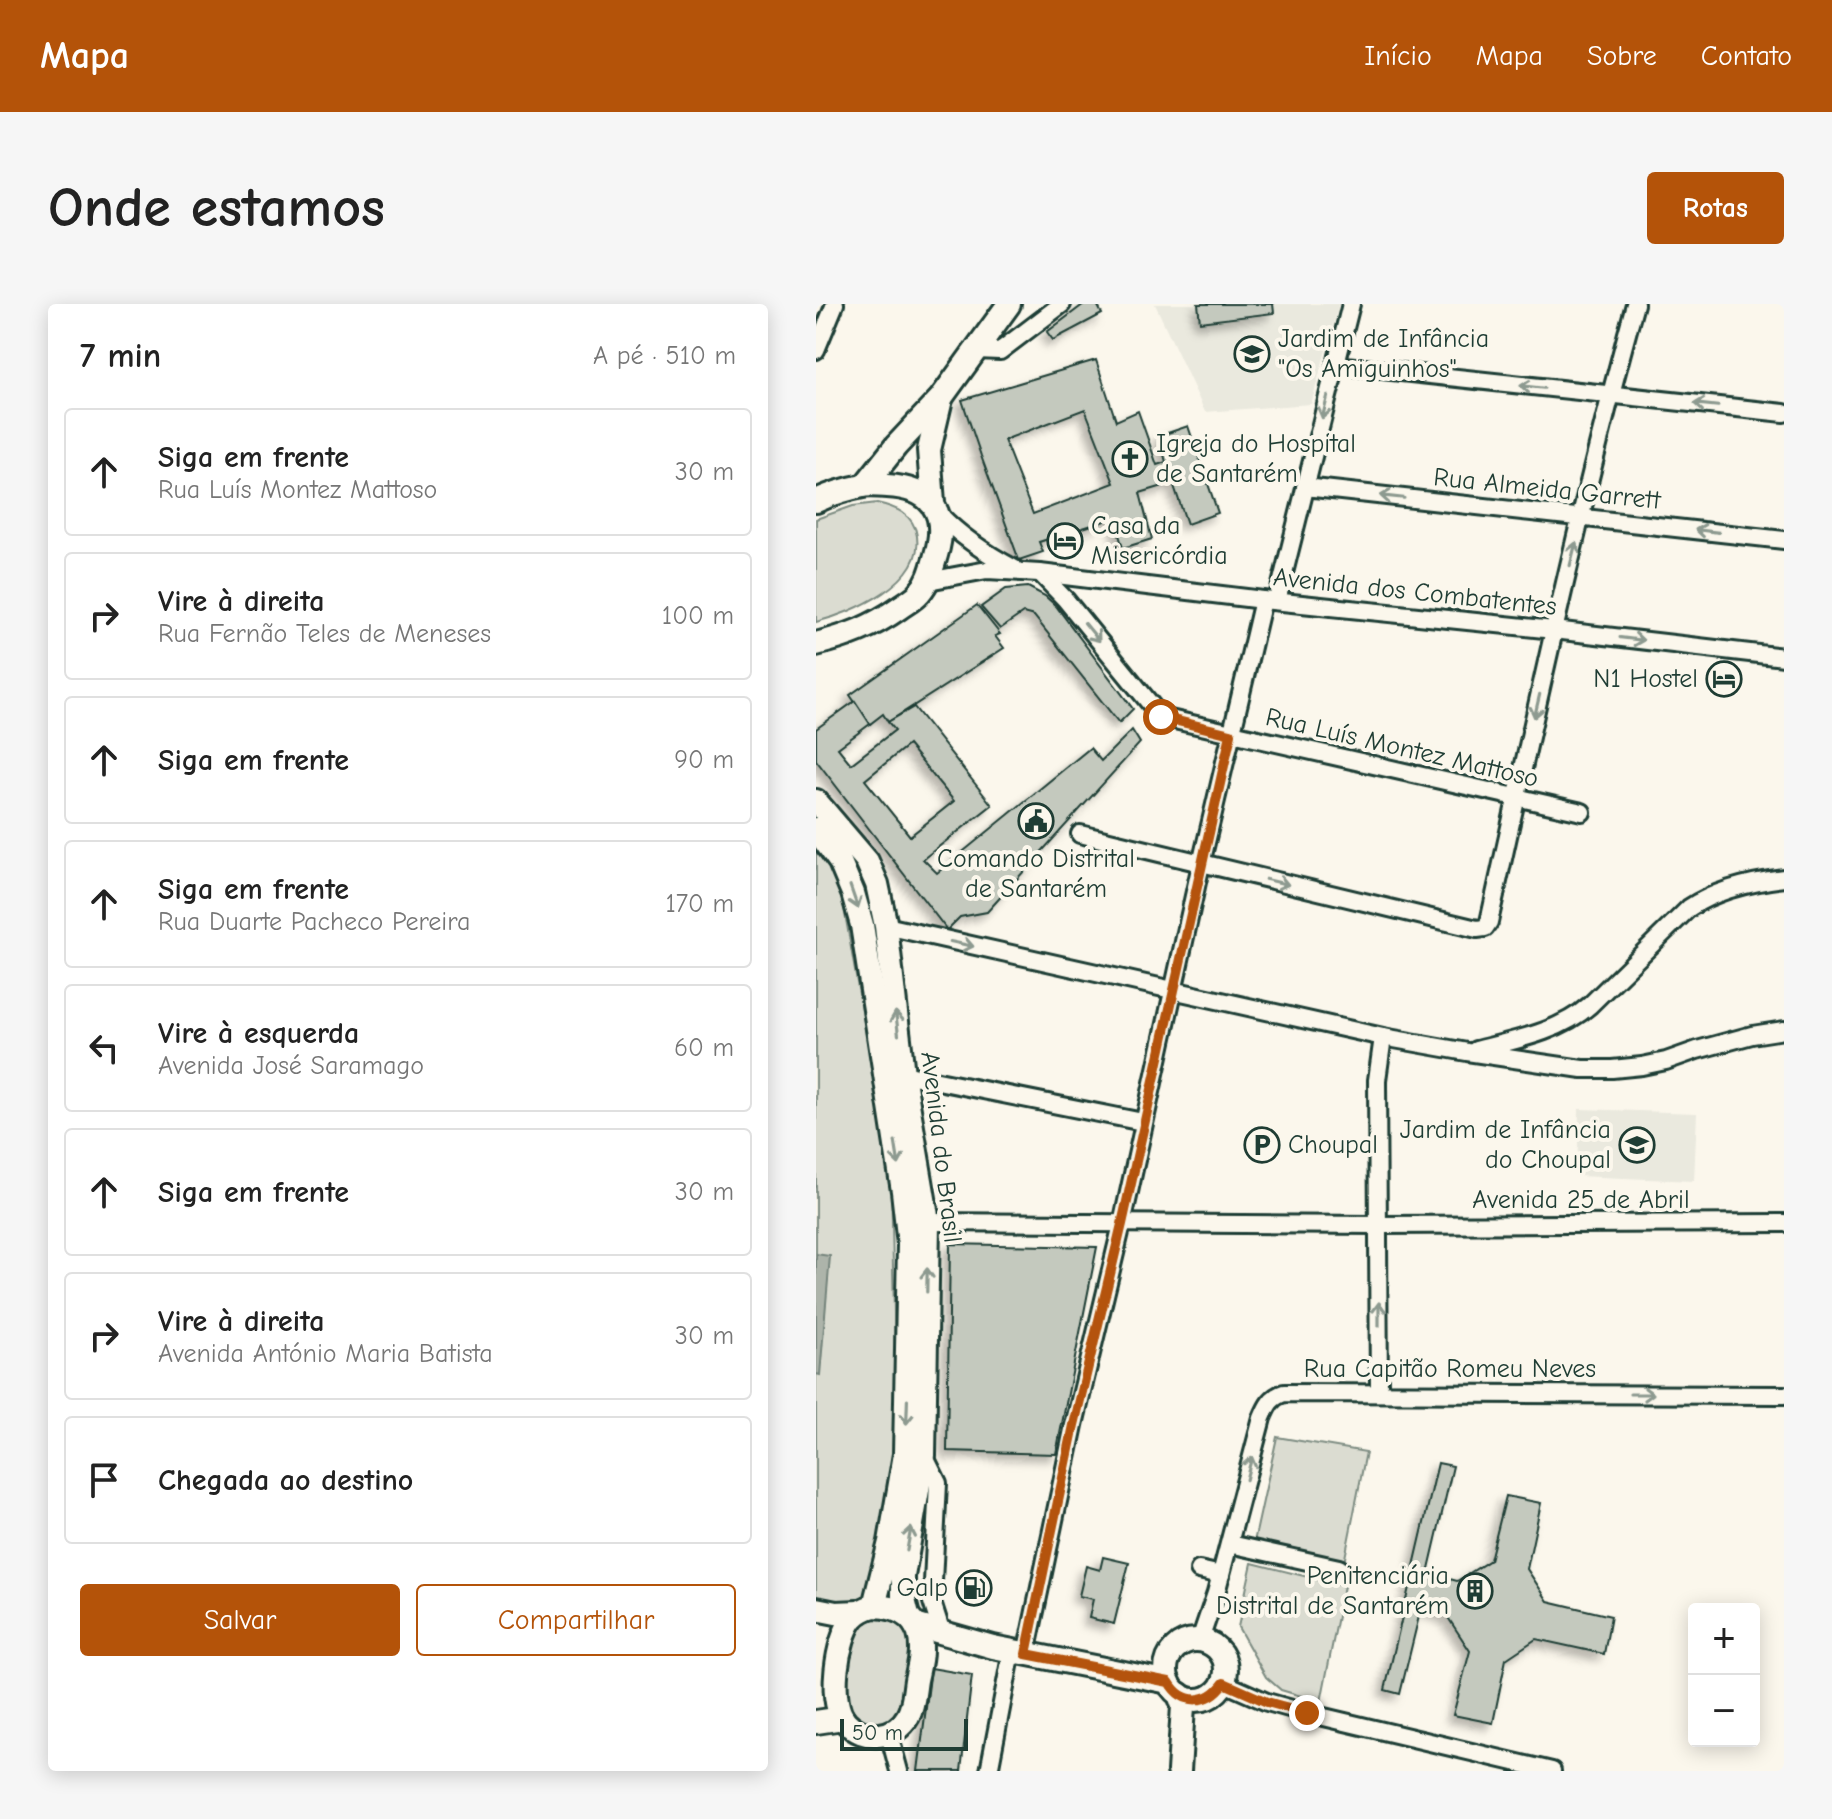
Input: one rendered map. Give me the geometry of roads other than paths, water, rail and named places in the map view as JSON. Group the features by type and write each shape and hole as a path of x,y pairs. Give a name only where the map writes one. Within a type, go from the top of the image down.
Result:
{"main road":[{"path":"865,485 941,398 1009,304"},
{"path":"816,644 844,638 877,624 918,594 928,581 940,544 929,450 941,398"},
{"path":"821,497 865,485 900,487 918,492 937,509"},
{"name":"Avenida do Brasil","path":"816,801 867,861 877,884 886,926 903,1074 928,1222 924,1455 903,1576 903,1596 912,1620"},
{"name":"Avenida do Brasil","path":"816,829 840,862 862,925 909,1245 905,1454 890,1542 867,1609"},
{"path":"816,1609 836,1613 887,1606 942,1633 1169,1686 1191,1699 1204,1699 1212,1695 1224,1683 1226,1674 1223,1655 1217,1648 1200,1640 1191,1640 1175,1648 1170,1655 1169,1686 1179,1771"},
{"path":"867,1609 847,1627 835,1693 838,1712 854,1729 865,1734 889,1734 910,1713 922,1652 912,1620"},
{"path":"922,1652 944,1644 975,1643"},
{"path":"1189,1771 1194,1727 1204,1699"},
{"path":"816,1722 843,1718"}],"street":[{"path":"816,350 835,304"},
{"path":"977,350 1000,351 1062,304"},
{"path":"989,1771 1122,1224 1231,734 1305,487 1351,304"},
{"path":"1080,834 1477,929 1485,928 1489,922 1610,395 1635,304"},
{"path":"1336,365 1784,413"},
{"name":"Rua Almeida Garrett","path":"1305,487 1784,540"},
{"path":"937,509 952,528 984,552 1019,571"},
{"name":"Avenida dos Combatentes","path":"928,581 987,570 1019,571 1784,657"},
{"name":"Rua Luís Montez Mattoso","path":"1040,573 1065,599 1161,717 1582,812"},
{"path":"1467,1052 1573,1019 1689,908 1746,885 1784,878"},
{"path":"886,926 1383,1037 1582,1069 1642,1066 1752,1035 1784,1030"},
{"path":"1379,1392 1377,1080 1383,1037"},
{"path":"903,1074 1143,1122"},
{"name":"Avenida 25 de Abril","path":"928,1222 1379,1225 1784,1223"},
{"name":"Rua Capitão Romeu Neves","path":"1200,1640 1230,1544 1262,1418 1273,1398 1284,1393 1784,1395"},
{"path":"924,1455 938,1483 932,1602 942,1633"},
{"path":"1230,1544 1339,1568"},
{"path":"1199,1570 1221,1575"},
{"path":"1224,1683 1267,1702 1307,1713 1552,1771"},
{"path":"889,1734 899,1771"}],"place":[{"name":"Jardim de Infância \"Os Amiguinhos\"","path":"1252,354"},
{"name":"Igreja do Hospital de Santarém","path":"1130,459"},
{"name":"Casa da Misericórdia","path":"1065,541"},
{"name":"N1 Hostel","path":"1724,679"},
{"name":"Comando Distrital de Santarém","path":"1036,821"},
{"name":"Choupal","path":"1262,1145"},
{"name":"Jardim de Infância do Choupal","path":"1637,1145"},
{"name":"Galp","path":"974,1588"},
{"name":"Penitenciária Distrital de Santarém","path":"1475,1591"}]}
